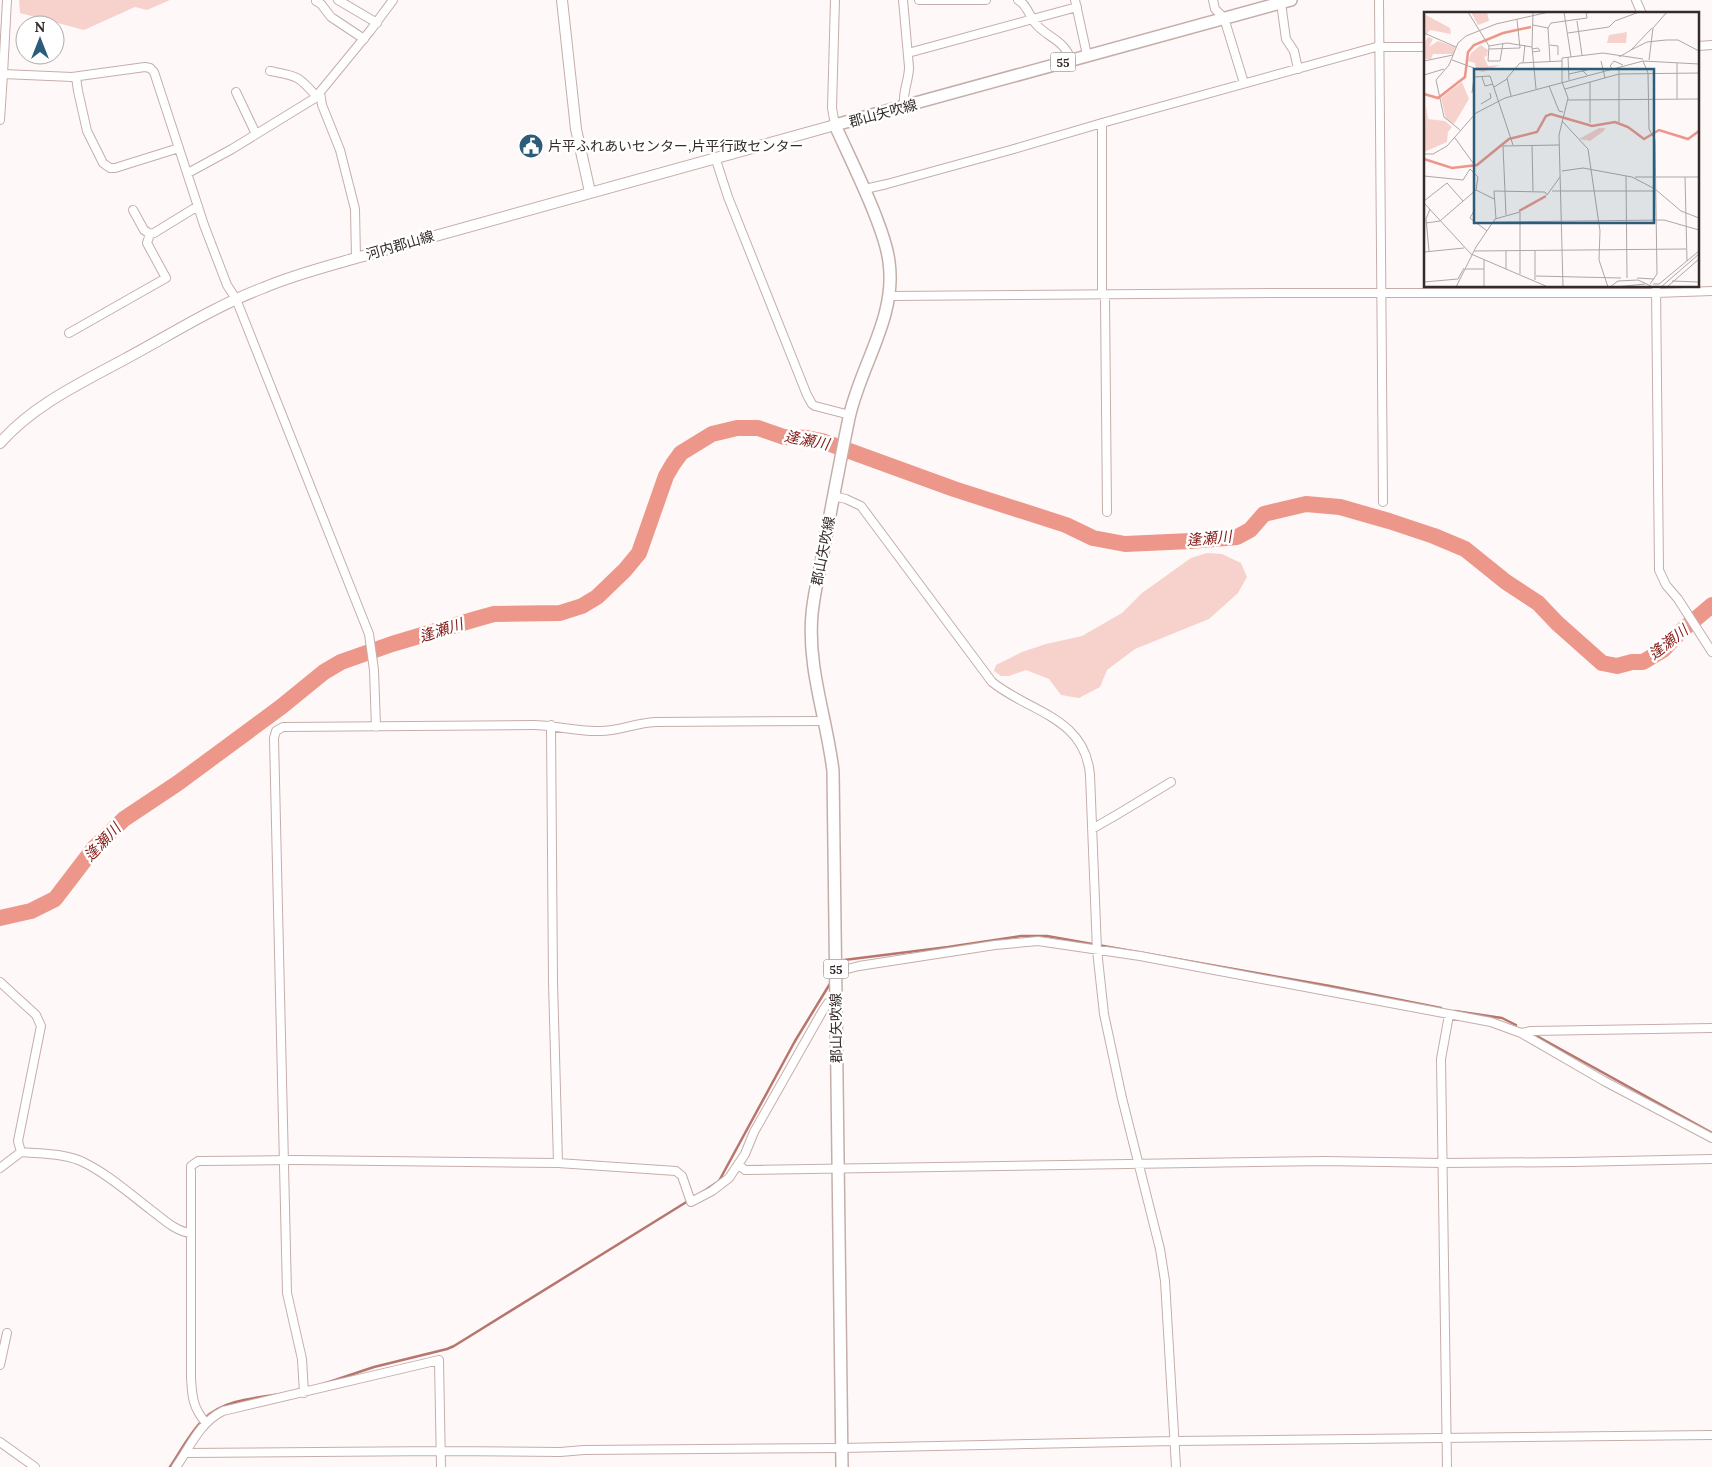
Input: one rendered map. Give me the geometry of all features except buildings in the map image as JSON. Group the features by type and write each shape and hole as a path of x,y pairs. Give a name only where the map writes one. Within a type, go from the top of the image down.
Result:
{"main road":[{"path":"562,0 576,129 590,192"},
{"name":"郡山矢吹線","path":"842,1467 833,771 812,654 811,631 816,584 849,417 859,384 881,326 889,296 890,274 887,250 882,234 865,189 835,125 1286,1"},
{"name":"河内郡山線","path":"0,443 20,421 102,371 236,299 297,275 835,125"}],"street":[{"path":"0,120 7,0"},
{"path":"338,0 377,23"},
{"path":"188,173 318,96 325,84 377,23 393,0"},
{"path":"835,0 832,108 835,125"},
{"path":"903,0 909,75 905,86 904,107"},
{"path":"919,0 986,0"},
{"path":"1018,0 1025,6 1038,26 1063,44 1071,60"},
{"path":"1213,0 1216,9 1224,18 1244,84"},
{"path":"1379,0 1383,502"},
{"path":"1636,0 1641,12"},
{"path":"316,1 331,17 364,39"},
{"path":"1286,1 1286,39 1294,51 1298,68"},
{"path":"908,54 1033,19 1076,4 1087,55"},
{"path":"865,189 1380,46 1424,47"},
{"path":"4,74 76,77 145,66 150,68 156,77 198,206 227,285 236,299 369,634 374,670 376,727"},
{"path":"270,70 300,78 318,96 336,139 352,196 355,209 356,258"},
{"path":"76,77 87,131 103,163 107,167 115,168 180,148"},
{"path":"236,92 256,134"},
{"path":"1102,123 1102,291 1104,295 1107,512"},
{"path":"715,158 728,197 807,395 815,406 849,417"},
{"path":"150,234 198,206"},
{"path":"133,210 144,230 150,234"},
{"path":"69,333 166,278 147,243 150,234"},
{"path":"1656,289 1659,564 1666,584 1678,599 1712,652"},
{"path":"889,296 1656,289 1712,291"},
{"path":"833,496 846,498 860,506 992,682 1002,690 1056,720 1082,743 1089,765 1097,950 1104,1014 1122,1098 1160,1249 1165,1281 1176,1467"},
{"path":"304,1393 302,1360 287,1293 275,734 279,728 283,726 551,725 584,731 602,731 655,722 825,721"},
{"path":"551,725 553,982 558,1163"},
{"path":"1092,828 1171,782"},
{"path":"836,972 859,966 995,945 1038,941 1140,956 1498,1024 1521,1033 1604,1081 1712,1138"},
{"path":"0,982 36,1015 41,1026 18,1141 21,1152"},
{"path":"206,1423 196,1409 192,1392 190,1166 192,1164 198,1161 283,1160 558,1163 676,1170 682,1176 691,1202 712,1191 729,1178 822,1012 836,996"},
{"path":"1447,1467 1441,1059 1449,1015"},
{"path":"1521,1033 1540,1031 1712,1028"},
{"path":"0,1168 21,1152 68,1157 83,1162 97,1170 171,1224 190,1233"},
{"path":"738,1164 745,1170 1325,1161 1443,1163 1712,1159"},
{"path":"0,1365 7,1333"},
{"path":"176,1467 206,1423 216,1415 230,1409 439,1360 441,1467"},
{"path":"186,1453 560,1452 584,1450 842,1448 1174,1441 1712,1435"},
{"path":"0,1442 35,1467"}],"shaded area":[{"path":"19,0 170,0 147,10 135,7 84,30 65,25 65,15 28,15 20,13"},
{"path":"1207,553 1222,554 1241,563 1247,577 1238,593 1209,619 1135,649 1107,670 1100,687 1079,698 1061,695 1049,679 1026,670 1009,676 1001,676 994,671 996,665 1022,652 1046,644 1082,636 1122,613 1142,593 1191,558"}],"waterway":[{"name":"逢瀬川","path":"0,918 31,911 55,899 94,848 124,819 178,783 281,707 324,672 341,662 392,644 494,614 560,613 582,606 597,597 625,570 639,553 666,476 681,453 712,434 737,428 758,428 784,437 822,441 954,489 1066,525 1093,538 1125,544 1237,537 1250,530 1264,514 1306,504 1340,507 1434,536 1465,549 1506,582 1538,603 1557,623 1602,663 1617,666 1632,662 1643,662 1663,650 1680,632 1712,605"},
{"path":"840,967 844,960 1021,936 1047,936 1330,986 1441,1008"},
{"path":"701,1193 719,1181 795,1041 831,982"},
{"path":"1455,1011 1502,1018 1516,1025"},
{"path":"1535,1035 1712,1133"},
{"path":"323,1384 374,1367 454,1346 688,1201"},
{"path":"170,1467 195,1429 212,1413 240,1401 281,1394"}],"place":[{"name":"片平ふれあいセンター,片平行政センター","path":"531,146"}]}
